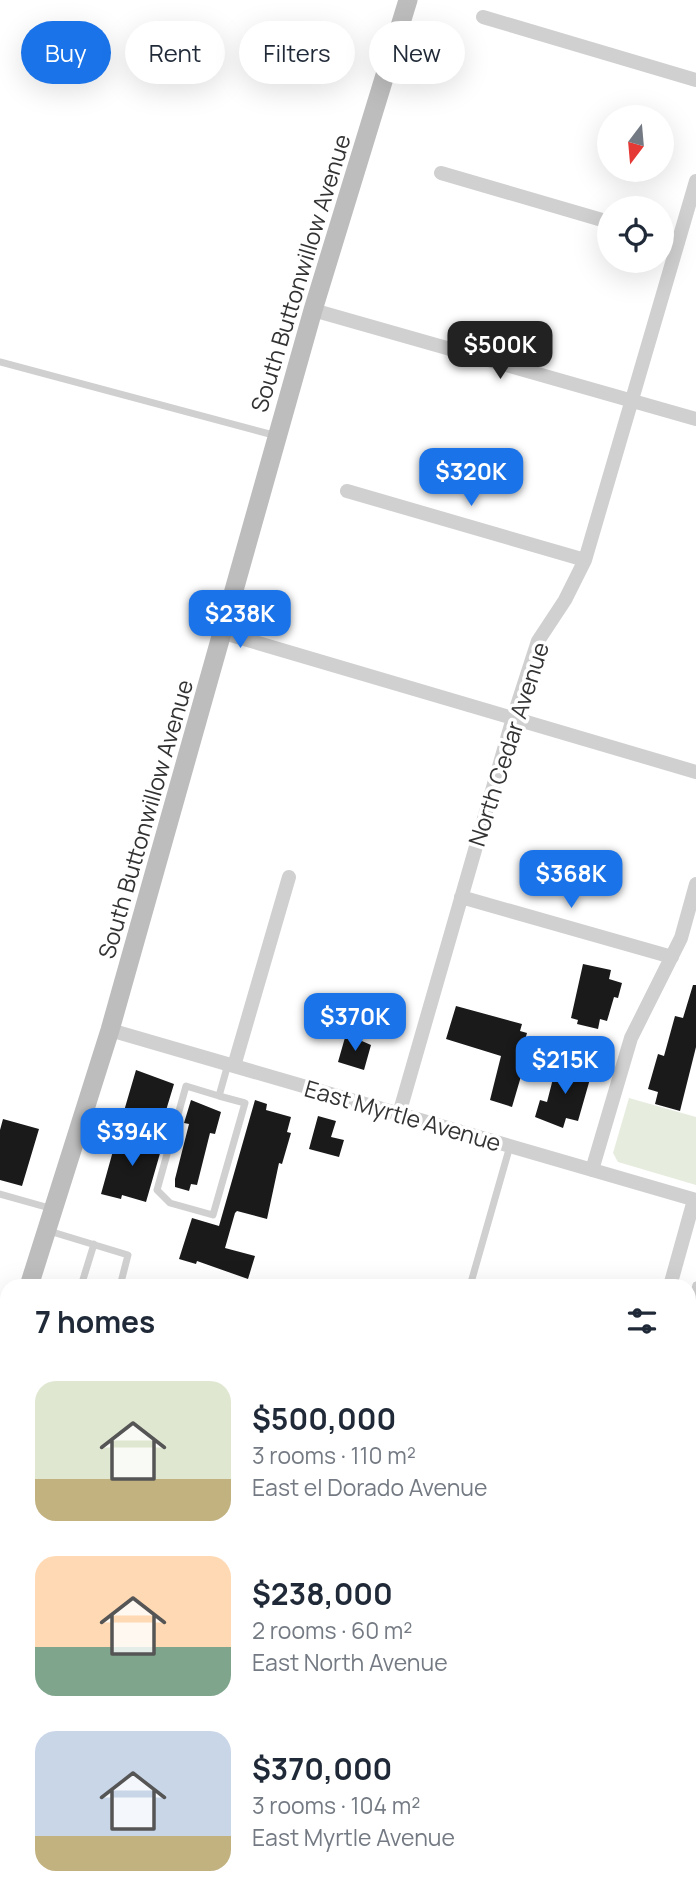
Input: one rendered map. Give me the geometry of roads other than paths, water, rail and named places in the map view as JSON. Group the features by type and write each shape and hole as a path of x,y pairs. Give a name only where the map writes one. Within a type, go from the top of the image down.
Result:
{"street":[{"name":"South Buttonwillow Avenue","path":"31,1279 110,1030 313,310 408,0"},
{"path":"483,18 696,80"},
{"path":"441,173 597,218"},
{"name":"North Cedar Avenue","path":"399,1114 513,718 538,641 565,600 585,560 696,181"},
{"path":"674,242 678,243"},
{"path":"313,310 696,419"},
{"path":"347,491 585,560"},
{"path":"224,633 696,772"},
{"path":"231,1065 289,877"},
{"path":"592,1170 631,1038 672,957 696,884"},
{"path":"461,897 672,957"},
{"name":"East Myrtle Avenue","path":"110,1030 695,1200"},
{"path":"672,1279 695,1200"}],"lane":[{"path":"0,362 278,436"},
{"path":"219,1096 231,1065"},
{"path":"186,1086 219,1096 245,1103 213,1215 170,1203 158,1189 186,1086"},
{"path":"86,1110 172,1134"},
{"path":"472,1279 510,1146"},
{"path":"0,1194 54,1209"},
{"path":"47,1230 128,1255 122,1279"},
{"path":"83,1279 94,1244"}]}
